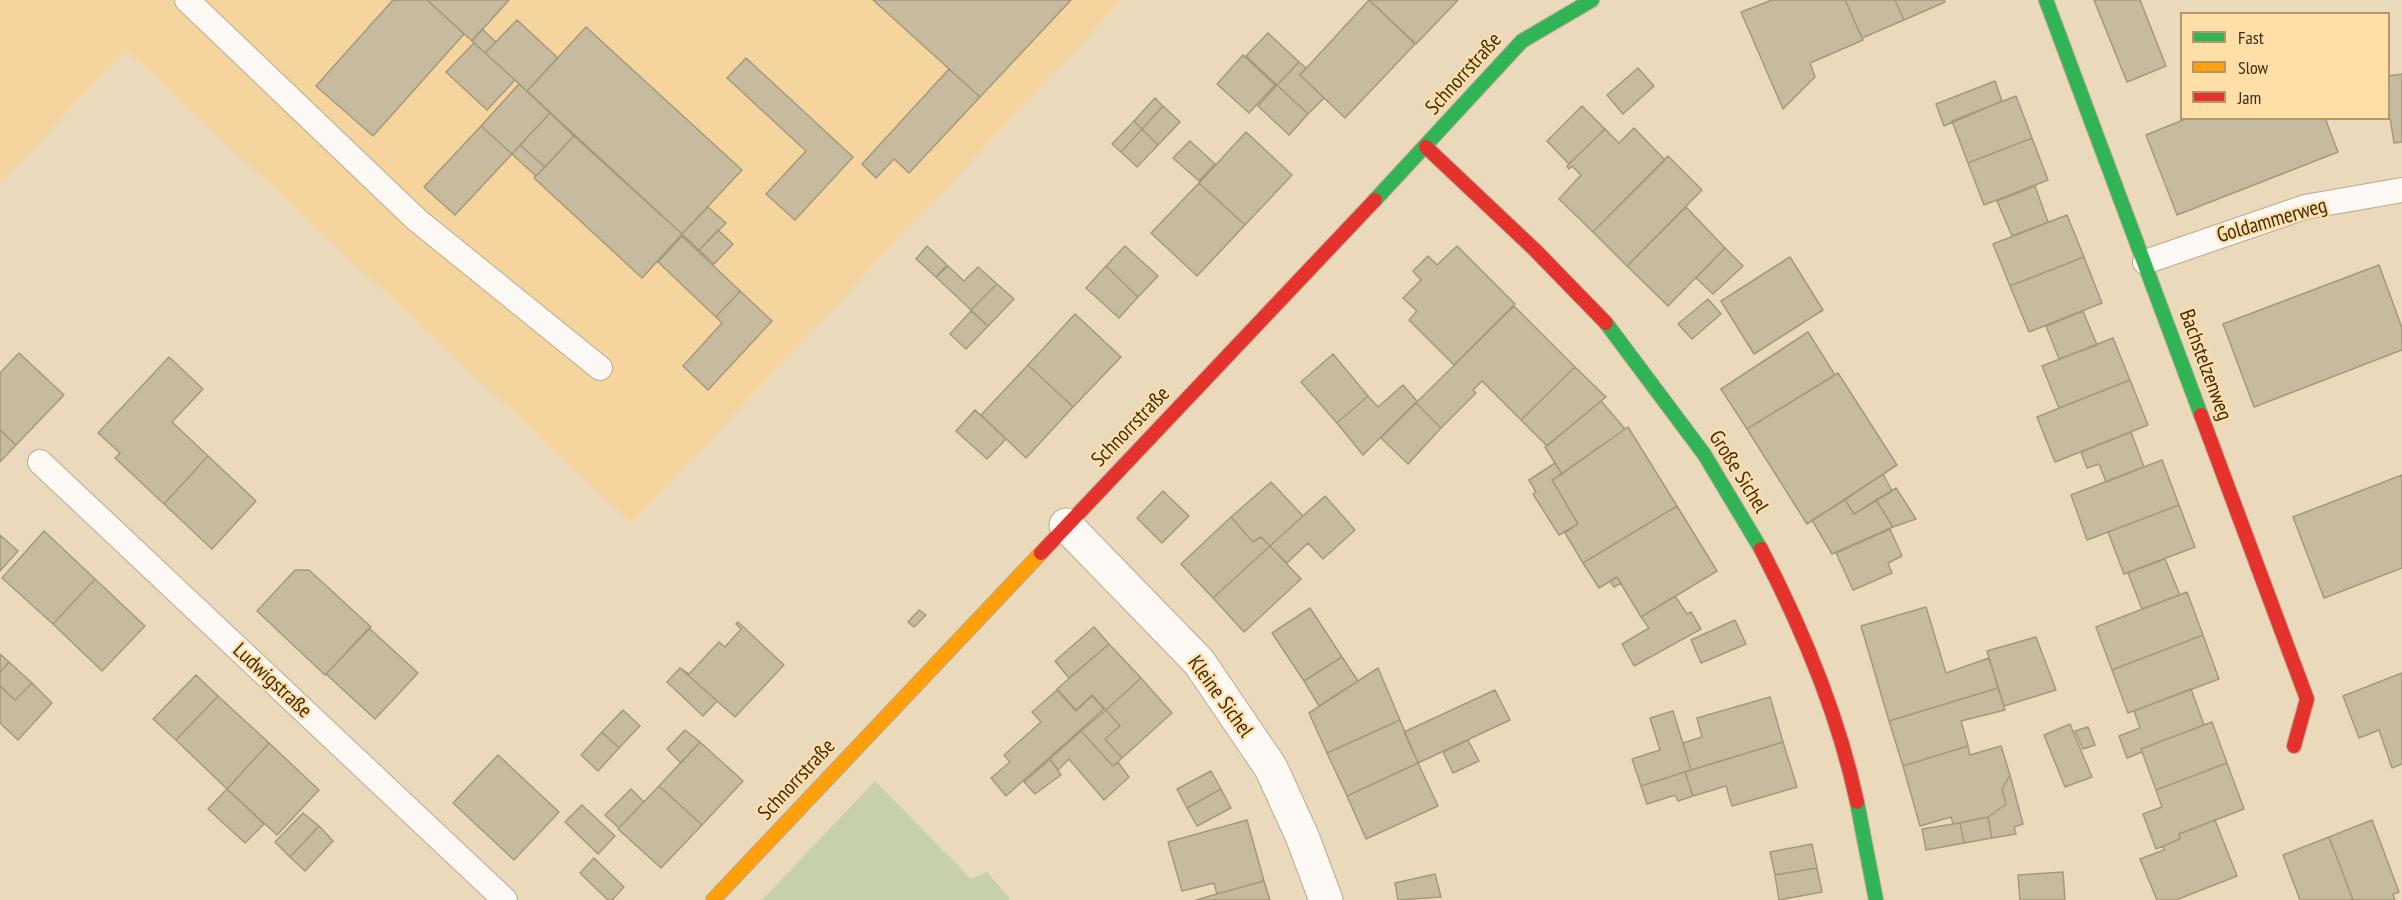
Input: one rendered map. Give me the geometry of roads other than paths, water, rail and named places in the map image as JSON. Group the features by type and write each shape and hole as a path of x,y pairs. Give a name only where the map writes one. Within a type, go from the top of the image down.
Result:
{"street":[{"name":"Schnorrstraße","path":"713,900 1426,147 1522,41 1592,0"},
{"name":"Bachstelzenweg","path":"2046,0 2307,699 2294,746"},
{"name":"Große Sichel","path":"1426,147 1599,315 1666,400 1721,479 1772,566 1839,732 1862,824 1876,900"},
{"name":"Kleine Sichel","path":"1066,525 1199,662 1271,768 1302,836 1326,900"}],"lane":[{"path":"187,0 417,220 600,368"},
{"name":"Goldammerweg","path":"2145,262 2305,207 2402,190"},
{"name":"Ludwigstraße","path":"40,462 505,900"}]}
